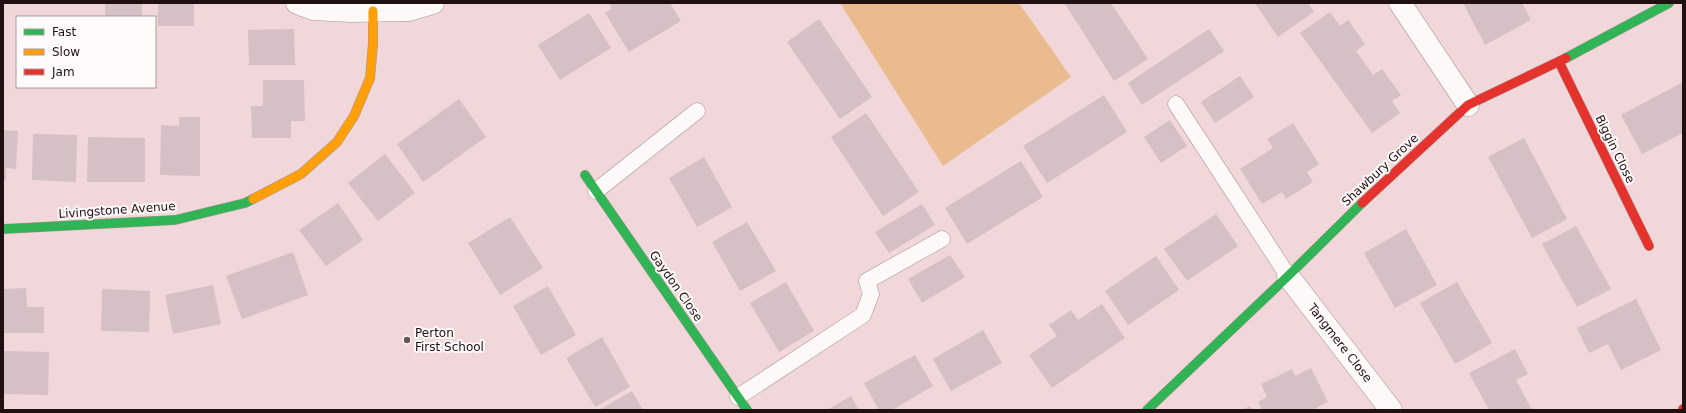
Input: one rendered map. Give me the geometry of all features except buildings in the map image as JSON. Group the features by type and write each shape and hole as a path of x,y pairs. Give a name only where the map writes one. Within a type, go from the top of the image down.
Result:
{"street":[{"path":"297,3 313,9 351,11 409,10 433,3"},
{"path":"1400,3 1468,105"},
{"name":"Shawbury Grove","path":"1147,410 1288,276 1366,199 1468,105 1559,62 1669,3"},
{"name":"Livingstone Avenue","path":"3,229 175,220 245,203 301,174 336,142 354,116 370,78 373,44 373,11"},
{"name":"Biggin Close","path":"1559,62 1649,246"},
{"name":"Gaydon Close","path":"585,175 747,410"},
{"name":"Tangmere Close","path":"1288,276 1391,410"}],"lane":[{"path":"1176,104 1288,276"},
{"path":"596,191 697,111"},
{"path":"738,397 863,315 871,294 867,281 942,238"}],"shaded area":[{"path":"840,3 1019,3 1071,77 943,166"}],"traffic: fast":[{"path":"1566,58 1669,3"},
{"path":"585,175 747,410"},
{"path":"3,229 175,220 245,203 253,199"},
{"path":"1147,410 1288,276 1362,203"}],"traffic: slow":[{"path":"253,199 301,174 337,142 354,116 370,78 373,44 373,11"}],"traffic: jam":[{"path":"1362,203 1468,105 1566,58"},
{"path":"1559,62 1649,246"}],"place":[{"name":"Perton First School","path":"407,340"}]}
